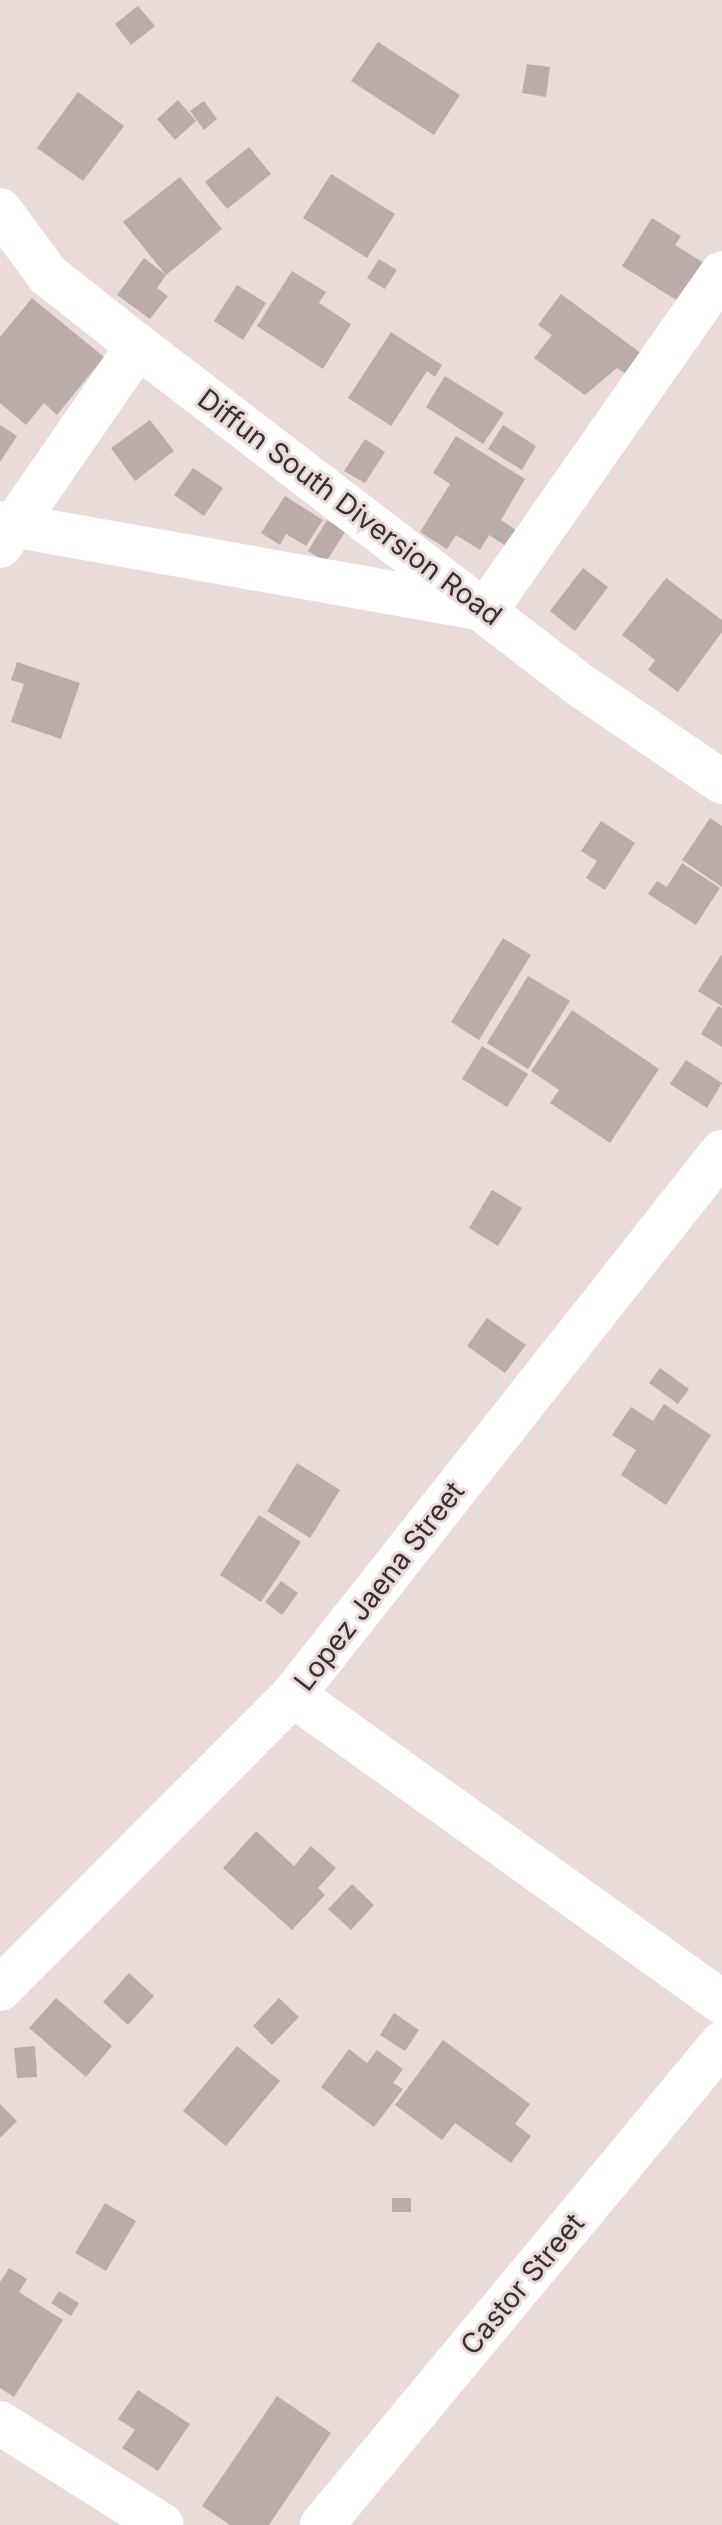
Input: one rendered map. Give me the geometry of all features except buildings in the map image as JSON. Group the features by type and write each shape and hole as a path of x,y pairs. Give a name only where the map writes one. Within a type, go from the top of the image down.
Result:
{"street":[{"name":"Diffun South Diversion Road","path":"0,210 48,275 486,610 722,782"},
{"path":"138,346 4,532 486,610 722,273"},
{"name":"Lopez Jaena Street","path":"0,1989 293,1695 722,1152"},
{"path":"293,1695 722,2002"},
{"name":"Castor Street","path":"322,2525 722,2043"},
{"path":"0,2423 162,2525"}]}
